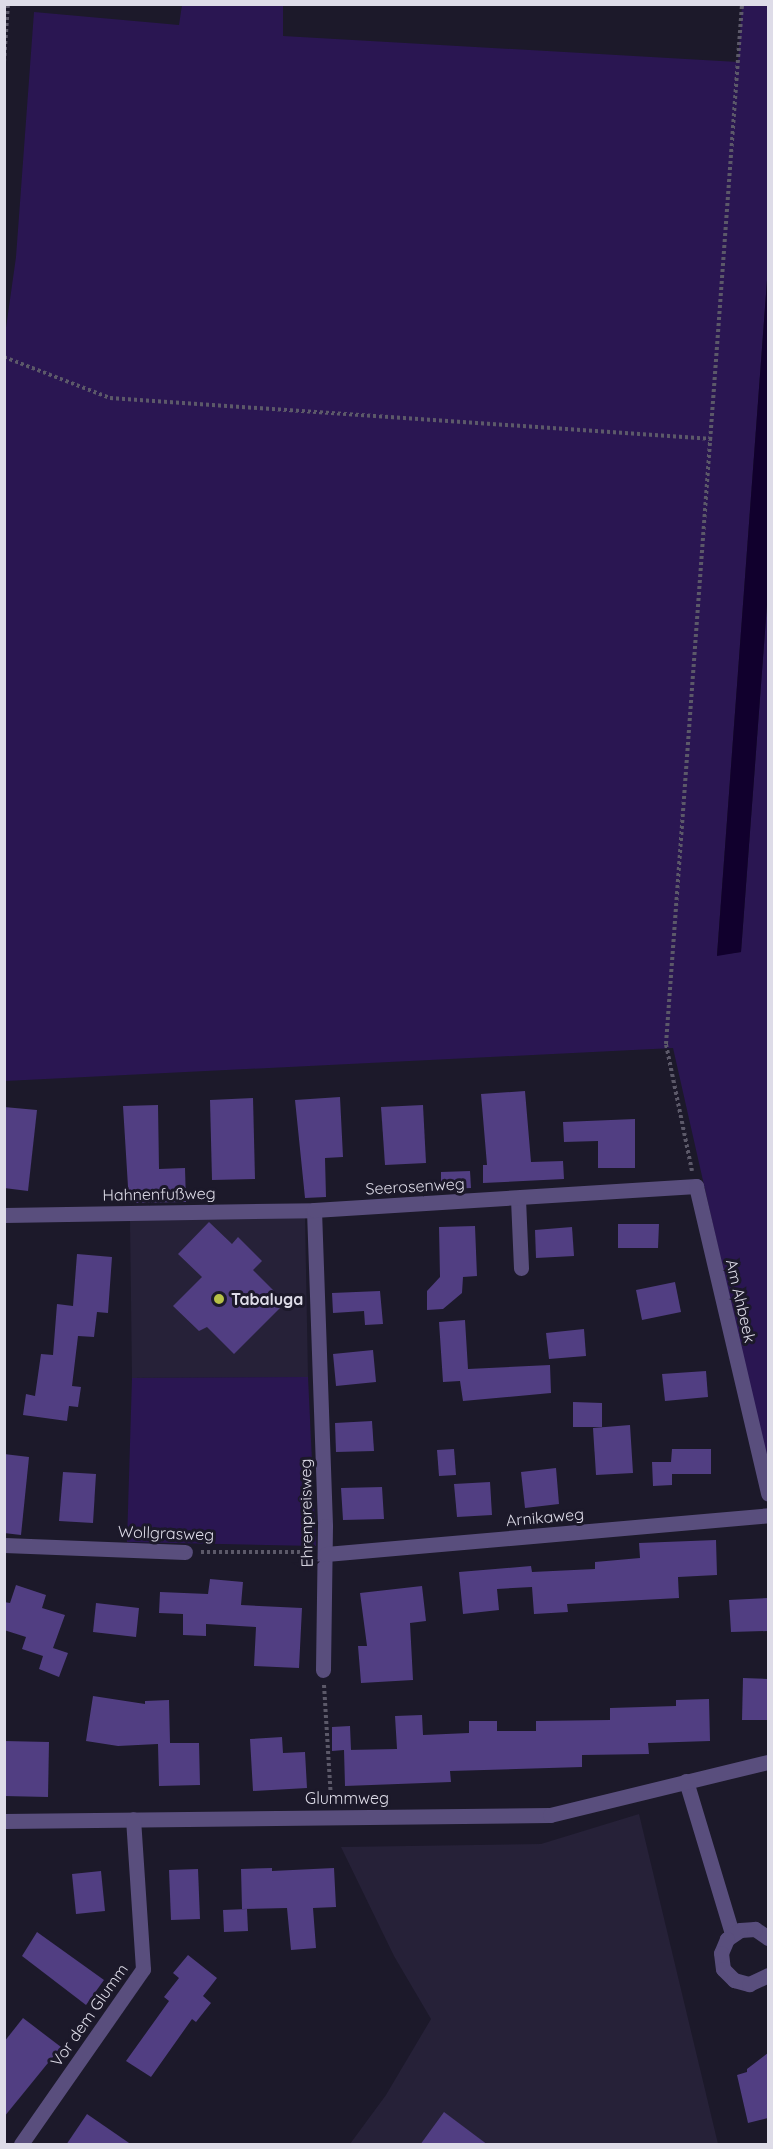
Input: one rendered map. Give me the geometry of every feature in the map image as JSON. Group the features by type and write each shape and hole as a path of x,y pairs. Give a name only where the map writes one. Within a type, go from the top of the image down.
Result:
{"street":[{"name":"Seerosenweg","path":"314,1210 519,1199 696,1186"},
{"name":"Am Ahbeek","path":"696,1186 768,1494"},
{"path":"519,1199 521,1268"},
{"name":"Hahnenfußweg","path":"4,1215 314,1210"},
{"name":"Ehrenpreisweg","path":"314,1210 326,1554 323,1670"},
{"name":"Arnikaweg","path":"326,1554 768,1515"},
{"name":"Wollgrasweg","path":"4,1545 185,1552"},
{"name":"Glummweg","path":"4,1821 550,1815 768,1762"},
{"path":"686,1781 732,1933 720,1953 728,1975 749,1984 768,1975"},
{"name":"Vor dem Glumm","path":"21,2145 143,1969 133,1819"},
{"path":"732,1933 755,1929 768,1938"}],"path":[{"path":"4,62 8,4"},
{"path":"696,1186 666,1044 713,439 742,4"},
{"path":"4,357 110,398 713,439"},
{"name":"Wollgrasweg","path":"185,1552 326,1554"},
{"path":"323,1670 332,1816"}],"shaded area":[{"path":"182,5 283,5 283,36 738,62 742,5 768,5 768,267 717,955 741,952 768,591 768,1468 673,1048 5,1081 4,342 16,257 34,12 179,25"},
{"path":"768,267 768,591 741,952 717,956"},
{"name":"Tabaluga","path":"305,1217 308,1377 132,1378 130,1220"},
{"path":"308,1377 316,1546 127,1542 132,1378"},
{"path":"639,1814 718,2144 350,2144 386,2095 431,2019 394,1956 341,1847 541,1844"}],"building":[{"path":"525,1091 531,1162 563,1161 564,1179 483,1183 483,1165 487,1165 481,1094"},
{"path":"340,1097 343,1157 325,1158 326,1197 305,1198 295,1100"},
{"path":"253,1098 255,1179 212,1180 210,1100"},
{"path":"158,1105 159,1169 185,1168 186,1202 129,1203 123,1106"},
{"path":"423,1105 426,1163 385,1165 381,1107"},
{"path":"4,1107 37,1110 28,1191 4,1188"},
{"path":"635,1119 635,1168 598,1168 598,1141 564,1142 563,1122"},
{"path":"470,1171 471,1188 441,1189 441,1172"},
{"path":"209,1222 232,1244 238,1237 262,1261 253,1270 274,1291 269,1296 280,1308 234,1354 207,1327 199,1331 173,1306 202,1277 178,1254"},
{"path":"618,1224 659,1224 658,1248 618,1248"},
{"path":"475,1226 477,1276 463,1277 462,1293 443,1309 427,1310 427,1291 440,1277 439,1227"},
{"path":"572,1227 574,1256 536,1258 535,1230"},
{"path":"77,1254 112,1257 108,1313 97,1312 94,1337 78,1336 72,1386 81,1387 78,1407 69,1406 67,1421 23,1415 26,1394 35,1396 41,1354 53,1355 57,1304 73,1306"},
{"path":"675,1282 681,1312 642,1320 636,1290"},
{"path":"380,1291 383,1324 365,1325 364,1311 333,1313 332,1293"},
{"path":"465,1320 468,1369 550,1365 551,1393 463,1401 460,1381 443,1382 439,1322"},
{"path":"584,1329 586,1356 549,1359 546,1333"},
{"path":"373,1350 376,1382 336,1386 333,1354"},
{"path":"706,1371 708,1397 665,1401 662,1374"},
{"path":"573,1402 602,1403 602,1427 573,1427"},
{"path":"372,1421 374,1451 336,1452 335,1423"},
{"path":"630,1425 633,1473 596,1475 593,1428"},
{"path":"454,1449 456,1475 439,1476 437,1450"},
{"path":"672,1449 711,1449 711,1474 672,1474 672,1485 653,1486 652,1462 671,1462"},
{"path":"4,1454 29,1457 21,1535 4,1533"},
{"path":"556,1468 559,1504 525,1508 521,1472"},
{"path":"63,1472 96,1474 93,1523 59,1521"},
{"path":"490,1482 492,1515 457,1517 454,1484"},
{"path":"382,1487 384,1519 343,1520 341,1488"},
{"path":"716,1540 717,1575 678,1577 679,1598 567,1604 568,1612 534,1614 532,1587 497,1589 499,1610 463,1614 459,1572 531,1566 532,1572 595,1569 595,1562 640,1558 639,1543"},
{"path":"210,1579 243,1582 241,1605 302,1608 299,1668 254,1666 256,1627 206,1624 206,1636 183,1635 183,1614 159,1613 160,1592 208,1594"},
{"path":"16,1585 46,1595 42,1608 65,1615 53,1648 68,1653 59,1677 39,1669 43,1656 22,1649 26,1637 4,1630 4,1602 10,1603"},
{"path":"422,1586 426,1621 410,1623 413,1680 361,1683 358,1646 367,1646 360,1593"},
{"path":"768,1598 768,1631 731,1632 729,1600"},
{"path":"96,1603 139,1608 136,1637 93,1632"},
{"path":"743,1678 768,1679 768,1720 742,1720"},
{"path":"93,1696 145,1704 145,1701 169,1700 170,1743 199,1743 200,1785 159,1786 158,1744 118,1746 86,1741"},
{"path":"709,1699 710,1741 648,1743 649,1754 582,1755 582,1767 450,1771 451,1782 345,1786 344,1750 332,1751 332,1727 350,1726 351,1750 397,1749 395,1716 422,1715 423,1735 469,1733 469,1721 497,1721 497,1731 536,1731 536,1721 610,1720 610,1708 676,1706 676,1700"},
{"path":"282,1737 283,1753 305,1752 307,1788 253,1791 250,1739"},
{"path":"4,1741 49,1742 48,1797 4,1796"},
{"path":"272,1868 272,1871 334,1868 336,1907 313,1908 316,1948 291,1950 287,1908 242,1909 241,1869"},
{"path":"198,1869 200,1919 171,1920 169,1870"},
{"path":"101,1871 105,1911 76,1914 72,1874"},
{"path":"247,1909 248,1931 224,1932 223,1910"},
{"path":"37,1932 104,1980 86,2005 22,1956"},
{"path":"188,1955 217,1978 203,1996 211,2003 196,2022 192,2019 151,2077 126,2061 169,2001 164,1997 179,1978 173,1973"},
{"path":"23,2018 61,2047 4,2117 4,2042"},
{"path":"768,2053 768,2118 748,2123 737,2075 747,2072 747,2069"},
{"path":"444,2112 488,2145 420,2145"},
{"path":"87,2114 132,2145 66,2145"}],"place":[{"name":"Tabaluga","path":"219,1299"}]}
